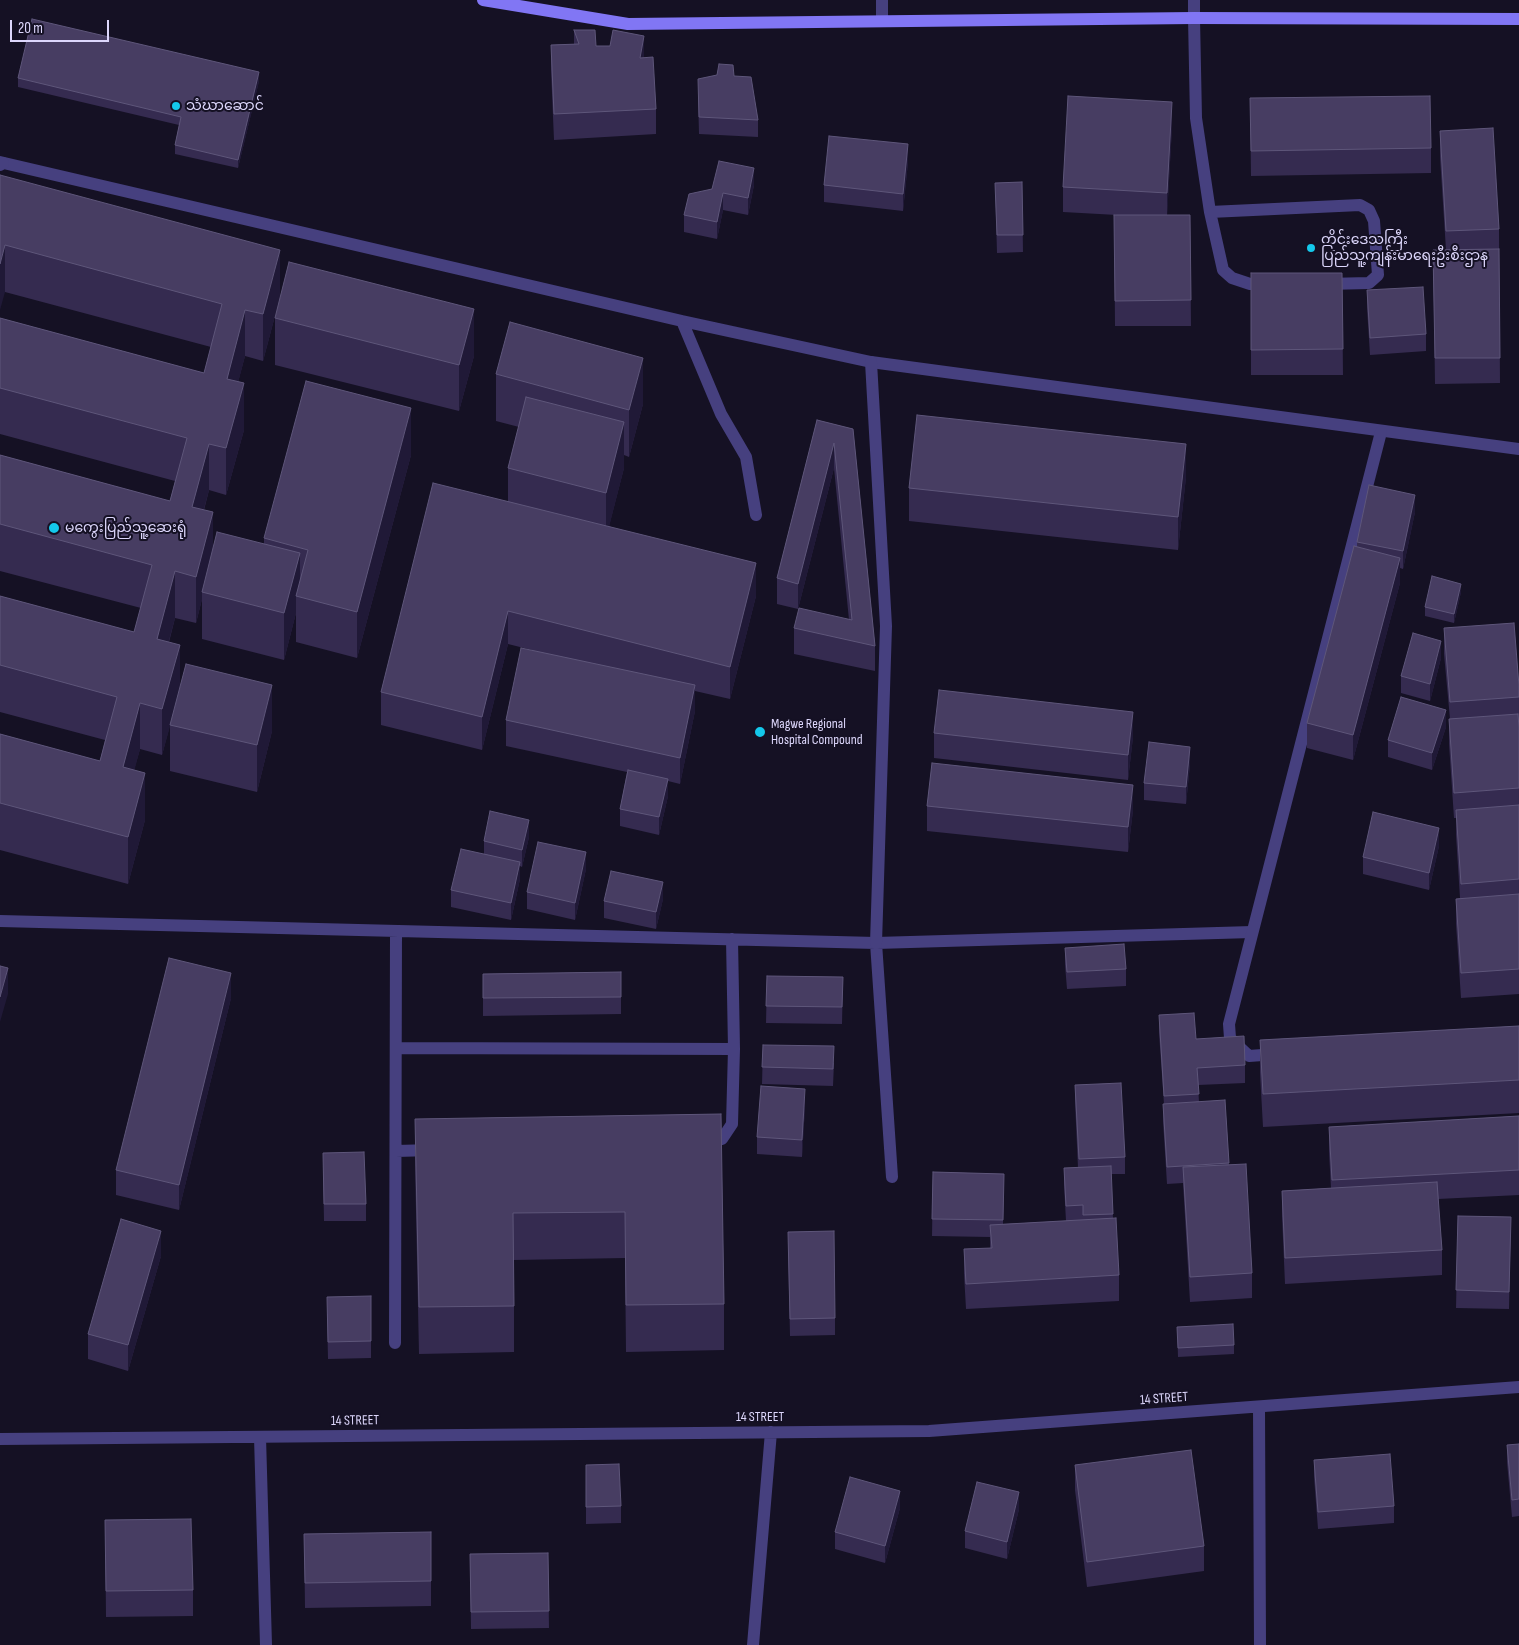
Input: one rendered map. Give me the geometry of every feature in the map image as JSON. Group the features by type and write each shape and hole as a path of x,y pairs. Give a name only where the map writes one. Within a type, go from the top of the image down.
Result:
{"street":[{"path":"483,0 628,24 1194,18 1519,19"},
{"path":"882,0 882,21"},
{"path":"1194,0 1196,118 1210,212 1223,270 1232,278 1250,284 1278,284"},
{"path":"1,163 789,346 871,362 1381,432 1519,449"},
{"path":"1210,212 1360,205 1369,210 1374,221 1378,274 1369,283 1315,284"},
{"path":"682,321 721,414 746,457 756,515"},
{"path":"871,362 886,626 876,943 892,1176"},
{"path":"1289,1054 1249,1056 1230,1038 1229,1024 1381,432"},
{"path":"0,921 876,943 1252,932"},
{"path":"395,1343 396,931"},
{"path":"693,1143 722,1139 732,1124 734,1049 732,939"},
{"path":"396,1048 734,1049"},
{"path":"396,1151 445,1150"},
{"name":"14 STREET","path":"0,1439 929,1431 1519,1387"},
{"path":"1259,1407 1260,1645"},
{"path":"752,1645 771,1432"},
{"path":"260,1437 266,1645"}],"building":[{"name":"သံဃာဆောင်","path":"32,19 259,72 238,160 175,145 181,117 18,78"},
{"path":"574,30 595,30 596,46 610,46 613,30 644,36 640,58 653,57 656,109 554,114 551,45 579,44"},
{"path":"719,64 733,65 734,76 751,77 758,120 699,117 698,79 717,75"},
{"path":"1068,96 1172,102 1167,193 1063,187"},
{"path":"1430,96 1431,148 1251,151 1250,98"},
{"path":"1493,128 1499,229 1446,231 1440,131"},
{"path":"829,136 908,144 903,194 824,185"},
{"path":"719,161 754,168 748,198 723,193 717,222 684,215 689,194 712,189"},
{"path":"0,175 280,250 263,314 245,310 227,379 244,383 226,448 209,444 192,507 213,512 196,577 175,571 157,639 180,645 162,709 140,703 123,767 145,773 128,837 0,803 0,734 100,761 117,697 0,665 0,596 134,632 152,565 0,524 0,455 170,501 187,438 0,388 0,318 204,373 222,304 5,245 0,264"},
{"path":"1022,182 1023,235 997,235 995,183"},
{"path":"1114,215 1190,215 1191,300 1115,301"},
{"path":"1499,249 1500,358 1435,358 1433,250"},
{"path":"289,262 474,309 459,365 275,318"},
{"path":"1251,273 1342,273 1343,349 1251,350"},
{"path":"1423,287 1426,334 1370,338 1367,290"},
{"path":"510,322 643,358 629,410 496,374"},
{"path":"306,381 411,408 357,612 296,596 308,550 264,538"},
{"path":"526,397 624,422 606,493 508,468"},
{"path":"917,415 1186,444 1178,517 909,488"},
{"path":"817,420 853,429 875,646 794,628 799,608 852,620 834,443 798,584 777,578"},
{"path":"433,483 756,563 730,667 508,611 482,717 381,692"},
{"path":"1369,485 1415,495 1403,551 1357,542"},
{"path":"217,532 300,553 284,613 202,592"},
{"path":"1354,546 1400,558 1353,735 1307,723"},
{"path":"1432,576 1461,584 1454,614 1425,607"},
{"path":"1514,623 1519,697 1450,702 1444,628"},
{"path":"1413,633 1441,641 1430,684 1401,676"},
{"path":"521,648 695,685 680,758 506,720"},
{"path":"186,664 272,685 257,745 170,725"},
{"path":"939,690 1133,712 1128,755 934,733"},
{"path":"1401,697 1446,710 1432,753 1388,740"},
{"path":"1518,714 1519,788 1454,793 1449,719"},
{"path":"1149,742 1190,747 1186,787 1144,783"},
{"path":"932,763 1133,785 1128,827 927,806"},
{"path":"628,770 668,779 659,817 620,809"},
{"path":"1519,805 1519,879 1461,884 1456,810"},
{"path":"490,811 529,820 522,850 484,841"},
{"path":"1373,812 1439,828 1429,873 1363,857"},
{"path":"538,842 586,852 575,903 527,892"},
{"path":"461,849 520,862 511,903 451,890"},
{"path":"611,871 663,882 656,912 604,901"},
{"path":"1519,894 1519,969 1461,973 1456,899"},
{"path":"1124,944 1126,969 1067,972 1065,948"},
{"path":"169,958 231,973 179,1185 116,1170"},
{"path":"0,966 8,968 0,997"},
{"path":"621,972 621,997 483,998 483,974"},
{"path":"767,976 843,977 842,1007 766,1006"},
{"path":"1194,1013 1196,1039 1244,1036 1245,1065 1197,1068 1199,1094 1164,1096 1159,1015"},
{"path":"1519,1026 1519,1080 1263,1094 1260,1040"},
{"path":"763,1045 834,1046 833,1069 762,1067"},
{"path":"1121,1083 1125,1157 1079,1159 1075,1085"},
{"path":"761,1086 805,1089 802,1140 757,1137"},
{"path":"1225,1100 1229,1163 1167,1167 1163,1104"},
{"path":"721,1114 724,1304 626,1305 625,1212 513,1213 514,1306 419,1307 415,1119"},
{"path":"1519,1116 1519,1170 1332,1180 1329,1127"},
{"path":"364,1152 366,1204 324,1204 323,1153"},
{"path":"1246,1164 1252,1273 1190,1277 1183,1167"},
{"path":"1111,1166 1113,1214 1083,1215 1083,1205 1066,1206 1064,1168"},
{"path":"933,1172 1004,1174 1003,1220 932,1219"},
{"path":"1437,1182 1442,1250 1285,1258 1282,1191"},
{"path":"1458,1216 1511,1217 1509,1292 1456,1290"},
{"path":"1116,1218 1119,1275 966,1284 964,1249 992,1248 990,1225"},
{"path":"121,1219 161,1231 128,1345 88,1334"},
{"path":"834,1231 835,1318 790,1319 788,1232"},
{"path":"371,1296 371,1341 328,1342 327,1297"},
{"path":"1233,1324 1234,1345 1178,1348 1177,1327"},
{"path":"1519,1444 1519,1499 1512,1500 1507,1445"},
{"path":"1191,1450 1204,1546 1087,1562 1075,1465"},
{"path":"1390,1454 1394,1506 1318,1512 1314,1460"},
{"path":"619,1464 621,1506 586,1507 586,1465"},
{"path":"850,1477 900,1491 885,1546 835,1532"},
{"path":"977,1482 1019,1492 1007,1542 965,1531"},
{"path":"191,1519 193,1590 106,1591 105,1520"},
{"path":"431,1532 431,1581 305,1583 304,1534"},
{"path":"548,1553 549,1611 471,1612 470,1554"}],"place":[{"name":"သံဃာဆောင်","path":"176,106"},
{"name":"တိုင်းဒေသကြီး ပြည်သူ့ကျန်းမာရေးဦးစီးဌာန","path":"1311,248"},
{"name":"မကွေးပြည်သူ့ဆေးရုံ","path":"54,528"},
{"name":"Magwe Regional Hospital Compound","path":"760,732"}]}
